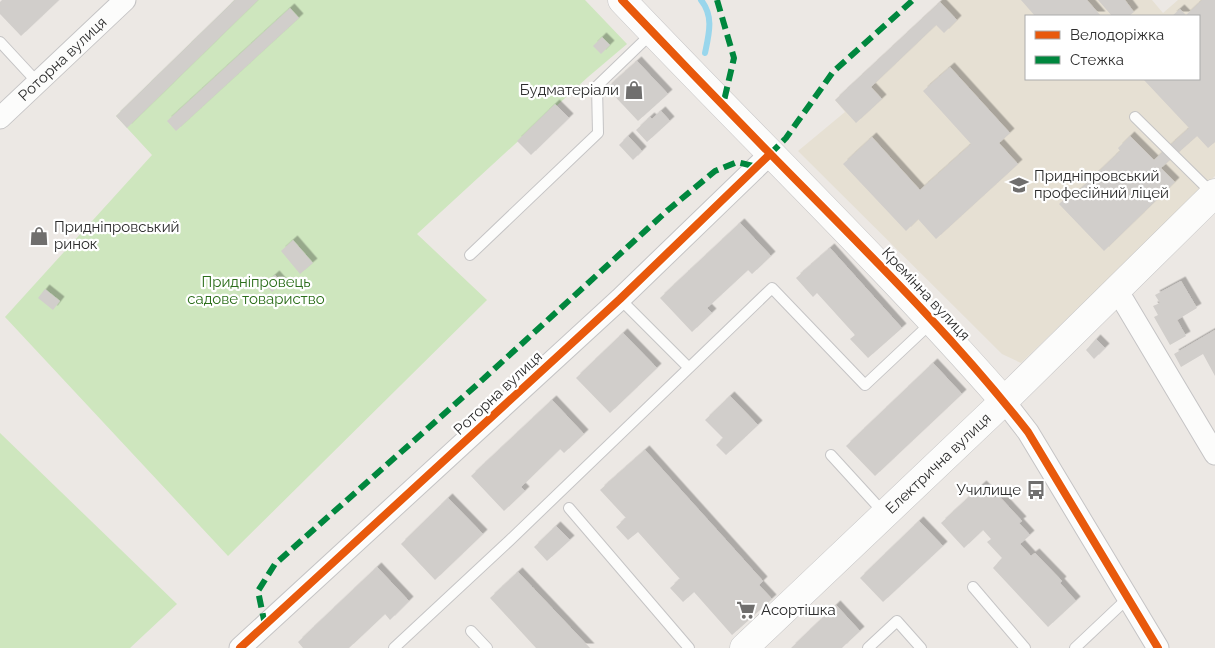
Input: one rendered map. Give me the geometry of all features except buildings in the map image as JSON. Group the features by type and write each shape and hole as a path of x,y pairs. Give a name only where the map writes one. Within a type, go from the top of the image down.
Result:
{"street":[{"name":"Роторна вулиця","path":"0,118 125,0"},
{"name":"Кремінна вулиця","path":"622,0 749,133 860,244 933,321 1004,401 1028,432 1158,648"},
{"name":"Роторна вулиця","path":"250,645 620,299 770,154"},
{"name":"Електрична вулиця","path":"744,648 1004,401 1214,194"},
{"path":"1117,290 1215,454"}],"lane":[{"path":"470,255 598,133 597,86 652,32"},
{"path":"0,42 38,83"},
{"path":"1135,117 1214,194"},
{"path":"394,648 516,534 772,288 865,385 933,321"},
{"path":"620,299 688,367"},
{"path":"832,455 885,514"},
{"path":"569,508 689,648"},
{"path":"973,587 1025,648"},
{"path":"1075,648 1128,598"},
{"path":"868,648 898,621 921,648"},
{"path":"471,631 486,648"}],"shaded area":[{"name":"Придніпровський професійний ліцей","path":"942,0 1152,0 1163,13 1178,0 1215,0 1215,176 1021,363 1002,354 798,151 845,112 835,100"}],"green space":[{"name":"Придніпровець садове товариство","path":"235,0 585,0 627,44 588,77 417,234 487,300 228,556 5,317 152,155 116,116"},
{"path":"0,433 177,604 130,648 0,648"}],"waterway":[{"path":"701,0 708,12 709,19 709,32 705,53"}],"marked path":[{"path":"717,0 734,58 723,105"},
{"path":"770,154 786,138 833,72 913,0"},
{"path":"265,625 258,591 275,564 480,382 668,210 715,171 737,162 757,167"}],"cycle path":[{"path":"622,0 914,301 1001,398 1028,432 1158,648"},
{"path":"240,648 620,299 770,154"}],"place":[{"name":"Будматеріали","path":"634,90"},
{"name":"Придніпровський професійний ліцей","path":"1019,185"},
{"name":"Придніпровський ринок","path":"39,236"},
{"name":"Училище","path":"1036,490"},
{"name":"Асортішка","path":"746,610"}]}
